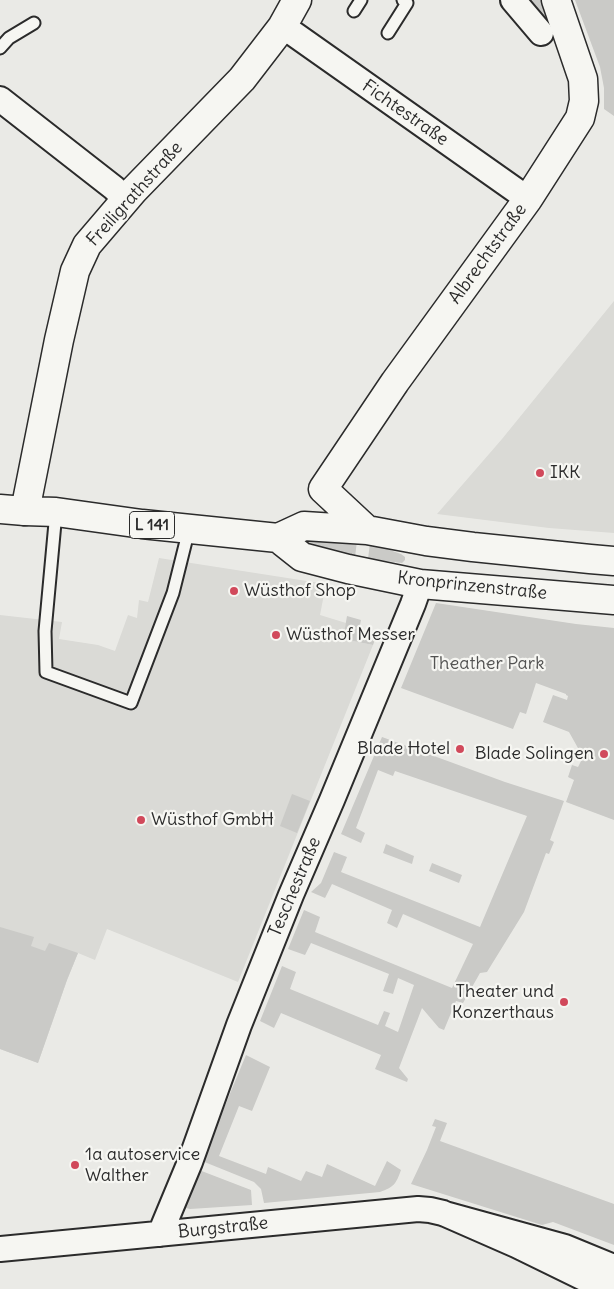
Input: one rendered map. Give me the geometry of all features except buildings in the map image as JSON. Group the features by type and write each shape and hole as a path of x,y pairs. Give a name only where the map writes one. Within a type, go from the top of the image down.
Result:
{"main road":[{"name":"Freiligrathstraße","path":"12,510 76,271 87,245 126,200 242,78 282,27 297,0"},
{"name":"Albrechtstraße","path":"278,538 323,489 395,382 528,199 580,118 584,101 582,79 556,0"},
{"path":"323,489 367,530"},
{"name":"L 141","path":"12,510 56,512 278,538"},
{"path":"278,538 304,526 367,530 426,541 614,560"},
{"name":"Kronprinzenstraße","path":"278,538 302,558 420,584 614,600"},
{"name":"Teschestraße","path":"420,584 426,541"}],"street":[{"path":"513,0 541,33"},
{"name":"Fichtestraße","path":"282,27 528,199"},
{"path":"0,99 114,188 126,200"},
{"name":"Teschestraße","path":"160,1234 190,1162 240,1025 291,895 420,584"},
{"name":"Burgstraße","path":"0,1249 403,1210 430,1210 562,1256 609,1265 614,1274 611,1282 606,1286 590,1285 562,1256"}],"lane":[{"path":"354,10 361,0"},
{"path":"388,34 407,2 403,0"},
{"path":"0,48 10,38 34,23"},
{"path":"56,512 44,630 46,672 131,703 173,593 189,528"}],"shaded area":[{"path":"614,301 614,533 549,528 437,514 502,439"},
{"name":"Wüsthof GmbH","path":"159,558 326,584 320,615 346,623 343,639 373,645 238,982 107,929 95,960 78,953 38,1063 0,1049 0,615 62,622 59,639 98,645 115,651 128,615 137,618 139,600 148,602"}],"green space":[{"path":"527,0 542,0 552,31"},
{"path":"575,0 614,0 614,116 604,109 604,88 600,67"},
{"path":"297,539 357,541 355,557 297,543"},
{"path":"370,543 401,554 405,557 405,560 402,563 368,559"},
{"name":"Theather Park","path":"436,603 614,628 614,820 566,802 574,780 568,777 572,765 578,767 583,757 569,732 543,722 553,695 567,700 568,696 566,694 536,683 526,714 520,712 513,729 401,688"},
{"path":"347,616 361,620 359,630 377,635 373,645 343,639"},
{"path":"382,737 505,782 564,801 550,840 554,842 549,854 546,853 524,912 487,972 480,973 463,1003 456,1001 444,1030 439,1028 422,1008 399,1068 408,1079 407,1082 375,1069 381,1055 281,1013 274,1028 260,1021 282,966 296,972 290,989 378,1025 384,1011 390,1013 385,1026 398,1032 414,985 398,978 393,994 383,991 389,974 311,943 305,955 288,949 304,910 320,917 315,932 452,988 473,944 403,914 397,928 387,923 392,910 332,884 325,898 311,892 321,883 334,852 347,857 341,872 480,927 527,816 395,771 393,776 378,770 356,828 365,833 361,843 341,834"},
{"path":"292,794 310,801 297,833 280,826"},
{"path":"386,844 414,856 412,864 383,853"},
{"path":"432,863 462,875 459,883 429,871"},
{"path":"0,927 34,937 31,946 45,951 49,943 78,953 38,1063 0,1049"},
{"path":"246,1055 270,1067 252,1111 239,1106 219,1156 266,1174 268,1167 301,1181 306,1171 322,1177 327,1164 375,1186 387,1161 401,1170 394,1184 380,1192 264,1203 261,1189 254,1182 202,1161"},
{"path":"435,1119 447,1123 440,1141 614,1204 614,1245 553,1222 542,1225 411,1184 436,1127 432,1126"},
{"path":"199,1170 251,1190 252,1205 186,1208 185,1203"}],"place":[{"name":"IKK","path":"540,473"},
{"name":"Wüsthof Shop","path":"234,591"},
{"name":"Wüsthof Messer","path":"276,635"},
{"name":"Blade Hotel","path":"460,749"},
{"name":"Blade Solingen","path":"604,754"},
{"name":"Wüsthof GmbH","path":"141,820"},
{"name":"Theater und Konzerthaus","path":"564,1002"},
{"name":"1a autoservice Walther","path":"75,1165"}]}
